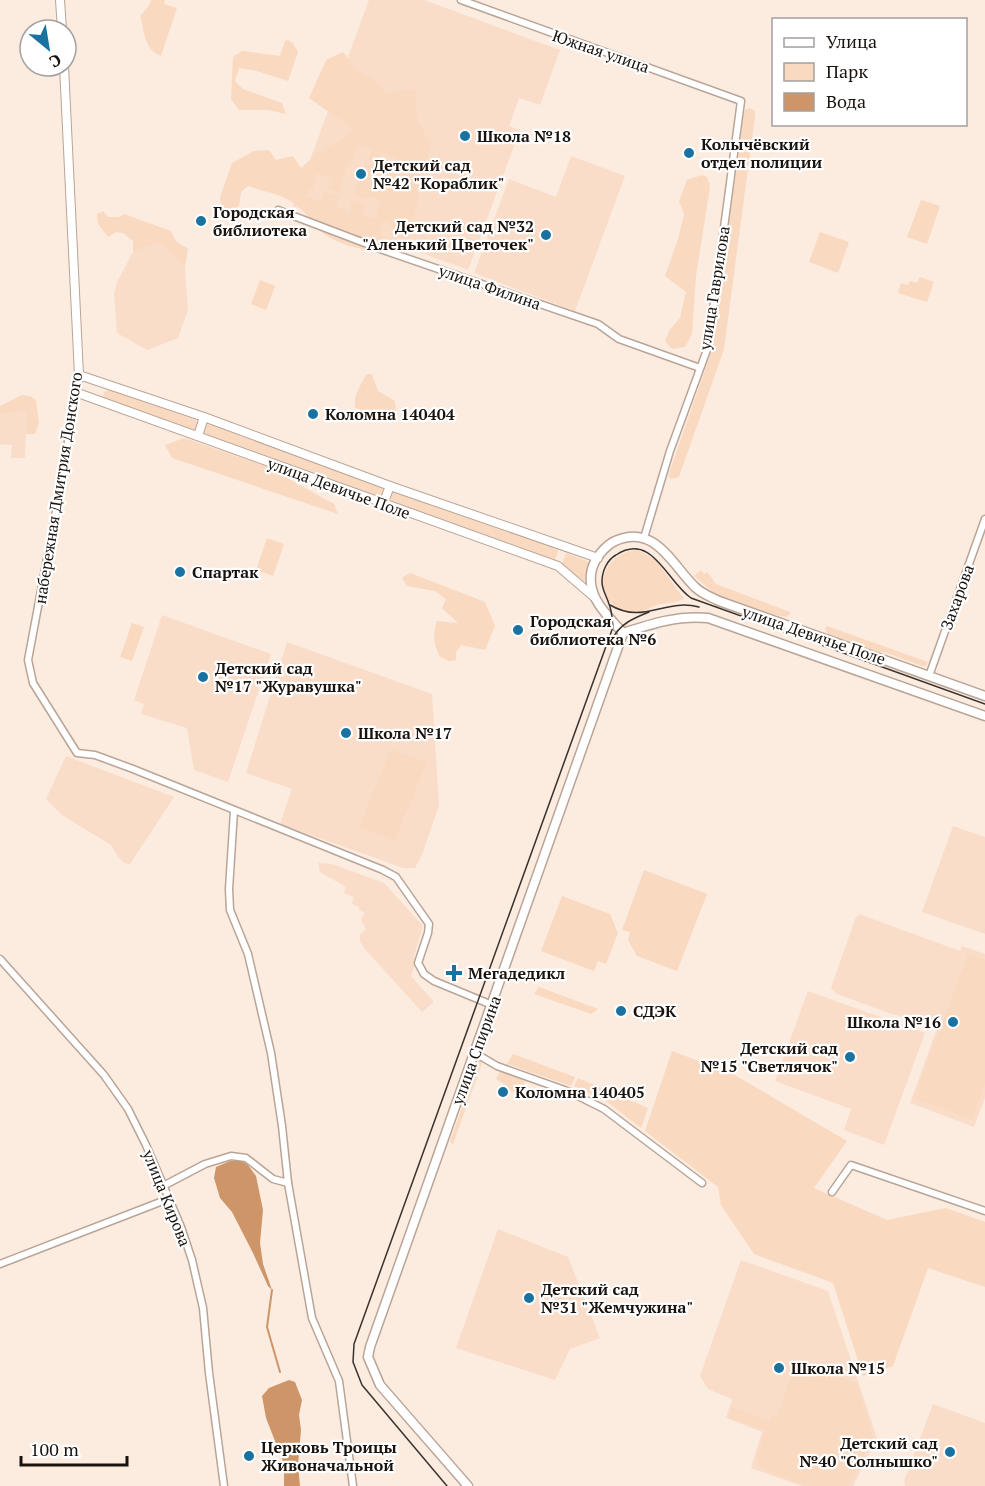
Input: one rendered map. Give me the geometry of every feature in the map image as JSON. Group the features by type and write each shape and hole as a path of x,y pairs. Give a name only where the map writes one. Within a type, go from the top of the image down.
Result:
{"main road":[{"path":"594,597 591,582 592,569 607,546 635,536 644,538"},
{"name":"улица Девичье Поле","path":"644,538 660,548 697,589 719,602 985,696"},
{"name":"улица Девичье Поле","path":"594,597 602,610 623,633 663,620 708,618 985,716"},
{"name":"улица Спирина","path":"468,1486 380,1385 368,1357 374,1333 623,633"}],"street":[{"path":"60,0 61,18"},
{"name":"Южная улица","path":"461,0 741,101"},
{"name":"набережная Дмитрия Донского","path":"65,78 79,375 28,660 33,683 77,753 94,755 133,769 234,811"},
{"name":"улица Гаврилова","path":"644,538 670,451 708,347 741,101"},
{"name":"улица Филина","path":"278,210 383,250 598,324 619,339 700,368"},
{"name":"улица Девичье Поле","path":"79,375 204,417 390,486 598,558"},
{"name":"улица Девичье Поле","path":"75,392 558,566 594,597"},
{"path":"198,436 204,417"},
{"path":"383,504 390,486"},
{"name":"Захарова","path":"928,676 985,519"},
{"path":"353,1486 339,1381 312,1318 288,1183 271,1053 248,954 230,910 229,889 234,811 396,877 429,924 418,963 424,974 434,981 492,1005"},
{"name":"улица Кирова","path":"0,960 104,1076 128,1109 181,1227 192,1260 203,1308 224,1486"},
{"path":"475,1053 497,1066 570,1092 604,1108 702,1183"},
{"path":"163,1186 205,1164 231,1156 246,1158 273,1179 288,1183"},
{"path":"832,1192 851,1165 985,1210"},
{"path":"0,1264 168,1199"}],"shaded area":[{"name":"Школа №18","path":"369,0 424,0 560,50 540,105 519,98 509,126 520,130 468,270 293,206"},
{"name":"Детский сад №32 \"Аленький Цветочек\"","path":"571,156 625,176 575,311 474,273 509,179 556,197"},
{"path":"157,241 185,267 188,310 178,338 147,350 117,333 114,294 117,282 133,252"},
{"path":"27,411 25,458 11,458 12,445 0,444 0,414"},
{"name":"Детский сад №17 \"Журавушка\"","path":"162,615 271,654 228,782 194,770 187,728 141,714 144,704 134,700"},
{"name":"Школа №17","path":"287,642 432,694 439,805 422,855 415,868 403,868 280,824 292,789 246,773"},
{"path":"66,756 174,797 130,864 124,863 118,857 111,845 62,815 46,799"},
{"path":"953,826 985,837 985,934 922,912"},
{"path":"318,863 332,864 384,883 423,926 411,976 434,1002 422,1012 364,948 360,941 360,934 366,929 361,919 365,913 352,904 354,897 344,893 346,887 320,872"},
{"name":"Школа №16","path":"859,914 960,951 962,946 985,954 985,1098 974,1127 910,1103 938,1026 889,1013 837,994 831,988 855,919"},
{"name":"Детский сад №15 \"Светлячок\"","path":"808,991 925,1033 884,1145 844,1130 851,1109 775,1081"},
{"name":"Детский сад №31 \"Жемчужина\"","path":"498,1229 568,1257 600,1338 570,1349 555,1380 456,1348"},
{"name":"Школа №15","path":"741,1260 828,1291 877,1438 853,1486 802,1486 751,1468 762,1432 726,1418 732,1399 708,1389 700,1376"},
{"name":"Детский сад №40 \"Солнышко\"","path":"933,1404 985,1423 985,1486 905,1486 904,1481"}],"green space":[{"path":"151,0 165,0 164,4 177,8 161,56 155,53 148,44 140,16"},
{"path":"285,41 293,43 298,52 288,81 239,68 235,81 243,89 282,103 286,114 268,110 239,110 231,99 233,57 242,51 280,56"},
{"path":"343,52 356,70 372,78 387,93 414,89 417,98 416,113 431,143 415,213 403,237 397,238 389,223 383,221 380,225 383,240 372,251 330,238 291,201 248,186 241,192 239,206 222,216 220,197 232,163 254,151 269,150 276,160 293,156 301,168 320,151 346,137 353,129 309,98 326,60","holes":["358,145 372,150 367,159 381,164 382,161 379,160 382,153 396,158 389,183 376,178 379,168 365,163 353,194 381,200 374,219 362,214 366,204 351,199 350,204 352,205 349,212 336,207 339,197 325,192 321,202 306,196 309,189 312,190 318,173 332,179 330,186 326,188 341,193 342,190 339,188"]},
{"path":"750,108 755,111 755,116 724,349 679,477 671,479 668,476 712,350 744,113"},
{"path":"702,175 707,177 710,187 696,276 692,334 685,347 672,349 665,341 669,331 680,318 686,292 665,276 684,214 679,201 687,180"},
{"path":"921,200 940,206 927,244 907,237"},
{"path":"103,211 108,217 120,217 124,214 171,231 176,241 188,249 185,267 158,242 133,252 133,241 123,233 116,232 108,237 98,224 97,214"},
{"path":"820,232 849,242 838,273 809,262"},
{"path":"920,277 934,282 927,302 898,293 901,283 908,285 910,281 917,283"},
{"path":"260,280 275,286 266,310 251,304"},
{"path":"367,374 372,374 378,391 395,401 396,411 393,422 367,416 355,407 356,394"},
{"path":"110,390 196,420 198,424 196,431 193,432 104,400 104,392"},
{"path":"22,395 36,400 39,423 35,434 26,434 27,411 0,414 0,406"},
{"path":"206,422 384,487 386,490 381,498 377,497 203,434"},
{"path":"184,438 289,474 289,479 334,504 338,514 172,458 165,445"},
{"path":"393,490 559,549 555,560 393,502 388,498"},
{"path":"267,538 284,544 273,576 256,570"},
{"path":"638,550 656,560 684,599 657,605 640,612 625,611 613,605 606,596 603,584 605,573 611,562 622,554"},
{"path":"566,553 587,561 589,564 584,583 562,564"},
{"path":"701,570 704,574 707,572 716,584 790,612 790,614 786,617 774,615 715,594 694,576"},
{"path":"410,573 485,602 495,626 485,650 461,645 456,652 456,660 449,661 440,657 434,640 437,621 458,623 442,608 446,599 435,591 407,586 402,578"},
{"path":"132,623 144,627 132,661 120,657"},
{"path":"827,626 928,662 926,666 922,666 829,636 825,629"},
{"path":"391,749 427,763 394,841 359,827"},
{"path":"644,870 707,894 677,971 637,956 628,940 630,932 622,930"},
{"path":"562,896 610,914 618,933 606,964 598,961 594,971 541,951"},
{"path":"968,954 985,960 985,1085 972,1120 914,1098"},
{"path":"539,987 598,1009 591,1014 534,994"},
{"path":"672,1051 733,1074 847,1141 814,1188 887,1220 946,1208 985,1222 985,1287 928,1268 893,1366 863,1376 833,1283 754,1254 721,1205 718,1187 645,1131"},
{"path":"513,1054 575,1077 571,1086 507,1064"},
{"path":"480,1060 482,1063 453,1144 450,1142"},
{"path":"500,1071 525,1082 522,1093 507,1090 508,1086 496,1079"},
{"path":"578,1078 648,1108 641,1128 606,1101 574,1086"},
{"path":"798,1358 857,1384 873,1437 848,1486 807,1486 766,1471 759,1465 757,1457 765,1430 729,1418 732,1407 769,1421 772,1415 777,1416"}],"water":[{"path":"230,1161 242,1161 256,1176 263,1210 260,1243 263,1264 272,1290 232,1212 220,1198 214,1178 216,1167"},
{"path":"289,1380 295,1382 302,1400 299,1415 300,1486 284,1486 284,1464 266,1418 262,1396 269,1388"}],"waterway":[{"path":"272,1290 267,1327 280,1372"}],"tram line":[{"path":"447,1486 362,1385 353,1362 354,1344 613,627 611,609 602,585 603,574 608,563 613,557 629,549 640,549 658,562 682,591 691,598 985,704"},
{"path":"610,605 633,612 687,605 699,607"},
{"path":"612,640 623,626 649,612"}],"place":[{"name":"Школа №18","path":"465,136"},
{"name":"Колычёвский отдел полиции","path":"689,153"},
{"name":"Детский сад №42 \"Кораблик\"","path":"361,174"},
{"name":"Городская библиотека","path":"201,221"},
{"name":"Детский сад №32 \"Аленький Цветочек\"","path":"546,235"},
{"name":"Коломна 140404","path":"313,414"},
{"name":"Спартак","path":"180,572"},
{"name":"Городская библиотека №6","path":"518,630"},
{"name":"Детский сад №17 \"Журавушка\"","path":"203,677"},
{"name":"Школа №17","path":"346,733"},
{"name":"Мегадедикл","path":"454,973"},
{"name":"СДЭК","path":"621,1011"},
{"name":"Школа №16","path":"953,1022"},
{"name":"Детский сад №15 \"Светлячок\"","path":"850,1057"},
{"name":"Коломна 140405","path":"503,1092"},
{"name":"Детский сад №31 \"Жемчужина\"","path":"529,1298"},
{"name":"Школа №15","path":"779,1368"},
{"name":"Детский сад №40 \"Солнышко\"","path":"950,1452"},
{"name":"Церковь Троицы Живоначальной","path":"249,1456"}]}
